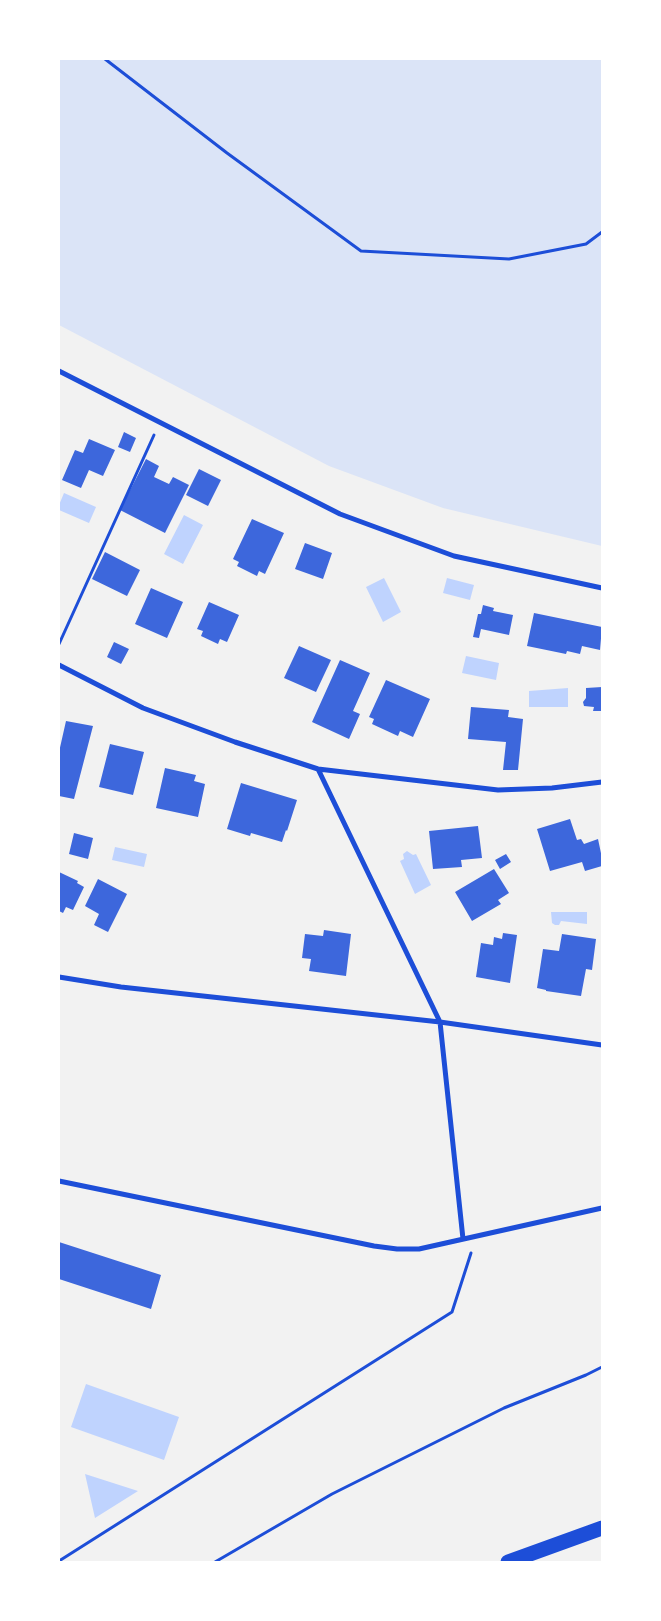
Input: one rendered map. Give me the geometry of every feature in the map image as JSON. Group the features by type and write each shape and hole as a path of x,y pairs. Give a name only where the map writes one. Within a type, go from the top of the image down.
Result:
{"highway":[{"path":"508,1562 602,1528"}],"street":[{"path":"59,371 340,514 454,556 602,588"},
{"path":"59,665 143,708 235,742 318,769 498,790 552,788 602,782"},
{"path":"318,769 440,1022 463,1239"},
{"path":"59,977 121,987 440,1022 602,1045"},
{"path":"59,1181 374,1246 397,1249 420,1249 602,1208"}],"path":[{"path":"105,59 361,251 508,259 586,244 602,232"},
{"path":"59,644 160,422"},
{"path":"59,1561 452,1312 477,1236"},
{"path":"215,1562 332,1494 504,1408 602,1367"}],"shaded area":[{"path":"59,59 602,59 602,546 443,508 329,466 59,325"}],"water":[{"path":"64,493 96,507 89,523 59,510"},
{"path":"184,515 203,525 183,564 164,554"},
{"path":"384,578 401,612 383,622 366,587"},
{"path":"447,578 474,585 470,600 443,593"},
{"path":"466,656 499,663 496,680 462,673"},
{"path":"568,688 568,707 529,707 529,691"},
{"path":"115,847 147,854 144,867 112,860"},
{"path":"407,851 413,855 416,854 431,885 415,894 400,861 404,859 403,854"},
{"path":"551,912 587,912 587,924 561,921 559,925 555,925 552,923"},
{"path":"86,1384 179,1417 164,1460 71,1427"},
{"path":"85,1474 138,1491 95,1518"}],"building":[{"path":"124,432 136,438 130,452 118,447"},
{"path":"89,439 115,450 103,476 89,470 81,488 62,480 75,450 83,453"},
{"path":"146,459 159,466 154,477 169,484 173,477 189,485 165,533 120,510"},
{"path":"199,469 221,480 208,506 186,495"},
{"path":"252,519 284,533 265,574 259,571 257,576 237,566 239,562 233,559"},
{"path":"305,543 332,553 323,579 295,569"},
{"path":"105,552 140,570 127,596 92,579"},
{"path":"151,588 183,602 167,638 135,624"},
{"path":"209,602 239,615 227,642 220,639 218,644 201,636 203,631 197,629"},
{"path":"483,605 494,608 493,611 513,615 509,635 481,629 479,638 473,637 478,614 481,614"},
{"path":"534,613 602,627 600,650 582,646 580,654 567,651 566,654 527,646"},
{"path":"114,642 129,649 121,664 107,657"},
{"path":"299,646 331,660 316,692 284,678"},
{"path":"340,660 370,673 353,711 360,714 349,739 312,722"},
{"path":"386,680 430,699 413,737 400,731 398,736 372,724 374,719 369,717"},
{"path":"602,687 602,711 593,711 594,707 584,706 586,688"},
{"path":"471,707 509,710 508,717 523,719 518,770 503,770 506,742 468,739"},
{"path":"66,721 93,726 74,799 59,796 59,752"},
{"path":"110,744 144,752 133,795 99,787"},
{"path":"165,768 196,775 194,781 205,784 198,817 156,808"},
{"path":"241,783 297,800 282,842 251,833 250,836 227,829"},
{"path":"570,819 577,840 581,839 584,844 598,839 602,866 585,871 582,862 550,871 537,829"},
{"path":"478,826 482,858 461,860 462,867 433,869 429,831"},
{"path":"74,833 93,838 88,859 69,854"},
{"path":"506,854 511,862 500,869 495,860"},
{"path":"494,869 509,893 498,900 501,904 472,921 455,892"},
{"path":"59,872 78,881 77,883 84,887 73,910 66,907 63,913 59,911"},
{"path":"98,879 127,894 108,932 94,925 99,914 85,906"},
{"path":"324,930 351,934 346,976 309,971 311,959 302,958 305,934 323,936"},
{"path":"503,933 517,935 510,983 476,977 481,943 493,945 494,937 502,939"},
{"path":"562,934 596,939 592,970 586,969 581,996 537,988 543,949 559,951"},
{"path":"59,1242 161,1275 151,1309 59,1279"}]}
